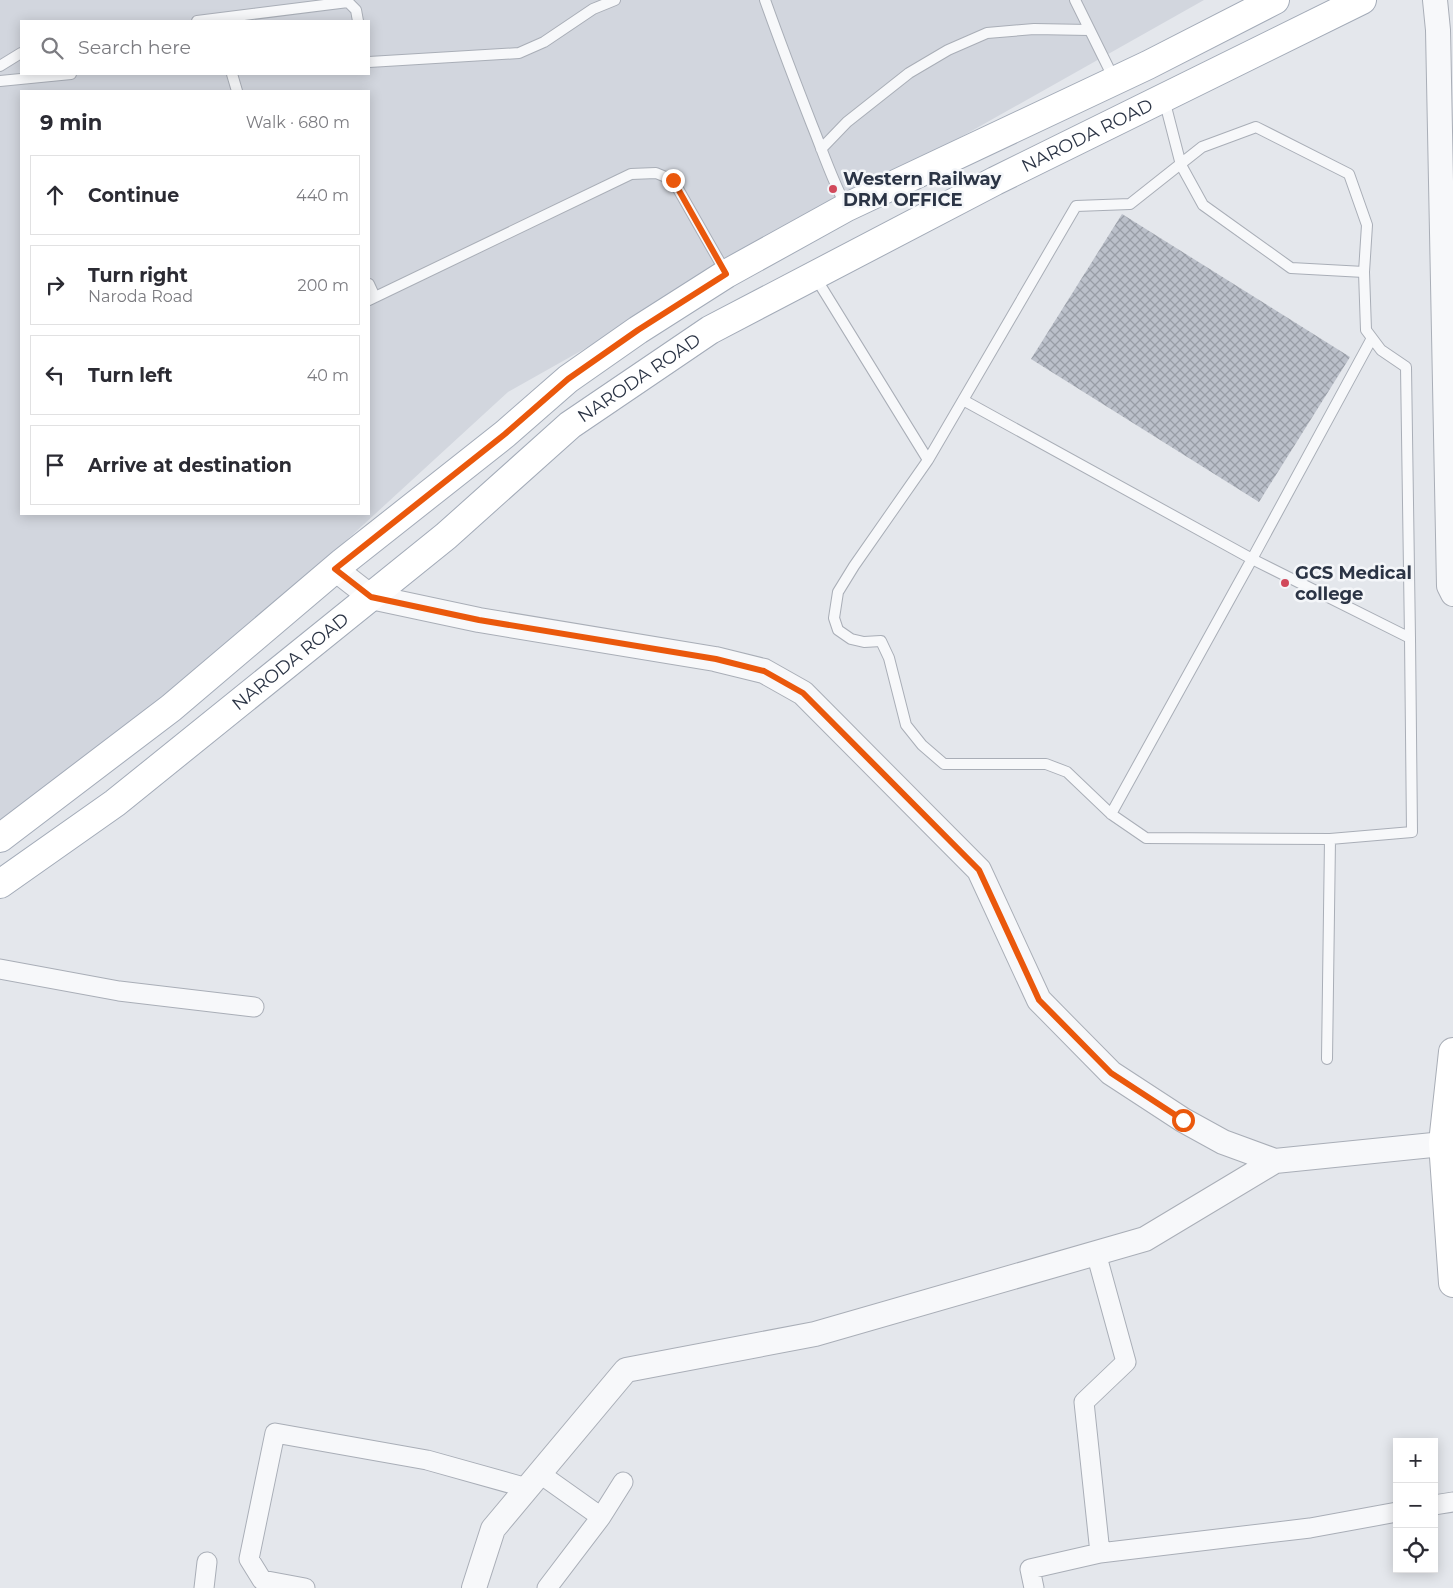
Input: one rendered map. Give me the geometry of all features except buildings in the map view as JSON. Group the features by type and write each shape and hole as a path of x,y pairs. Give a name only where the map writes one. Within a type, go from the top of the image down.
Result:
{"main road":[{"name":"NARODA ROAD","path":"0,838 171,708 335,569 505,434 568,379 638,330 726,274 847,207 1115,82 1275,0"},
{"name":"NARODA ROAD","path":"0,884 115,803 371,597 446,536 570,425 710,330 995,181 1362,0"},
{"path":"1453,1052 1448,1143 1453,1283"}],"street":[{"path":"1435,0 1438,50 1449,586 1453,594"},
{"path":"335,569 371,597 479,620 716,659 764,671 803,693 979,870 1039,1000 1111,1073 1183,1120 1222,1142 1275,1161"},
{"path":"0,969 119,991 254,1007"},
{"path":"474,1588 493,1529 626,1370 816,1334 1145,1239 1275,1161 1448,1143"},
{"path":"1096,1253 1126,1362 1084,1402 1100,1553"},
{"path":"304,1588 262,1580 248,1559 276,1433 533,1481 601,1517"},
{"path":"548,1588 601,1517 623,1482"},
{"path":"1438,1504 1453,1502"},
{"path":"1034,1588 1030,1569 1100,1553 1310,1528 1393,1513"},
{"path":"204,1588 207,1562"}],"lane":[{"path":"370,62 519,54 544,42 593,9 615,0"},
{"path":"765,0 821,149 847,207"},
{"path":"1076,0 1115,82"},
{"path":"205,20 348,2 356,10 358,20"},
{"path":"821,149 847,122 909,73 948,50 987,33 1034,29 1089,30"},
{"path":"0,66 20,54"},
{"path":"0,81 61,75"},
{"path":"232,75 237,90"},
{"path":"1164,98 1181,165 1203,205 1291,268 1364,272"},
{"path":"1256,127 1349,174 1367,225 1364,272 1366,330 1381,350 1406,367 1412,832 1330,839 1146,838 1112,814 1068,772 1046,764 944,764 922,745 906,725 889,658 881,641 864,642 851,639 838,630 834,618 838,592 928,460 1076,206 1130,204 1181,165 1202,147 1256,127"},
{"path":"372,299 631,174 656,173 673,180 726,274"},
{"path":"814,275 928,460"},
{"path":"1112,814 1372,338"},
{"path":"963,400 1252,559 1410,638"},
{"path":"1327,1059 1330,839"}],"shaded area":[{"path":"0,0 1204,0 508,392 59,804 0,848"}],"place":[{"name":"Western Railway DRM OFFICE","path":"833,189"},
{"name":"GCS Medical college","path":"1285,583"}],"route":[{"path":"673,180 726,274 638,330 568,379 505,434 335,569 371,597 479,620 716,659 764,671 803,693 979,870 1008,937 1039,1000 1111,1073 1183,1120"}]}
